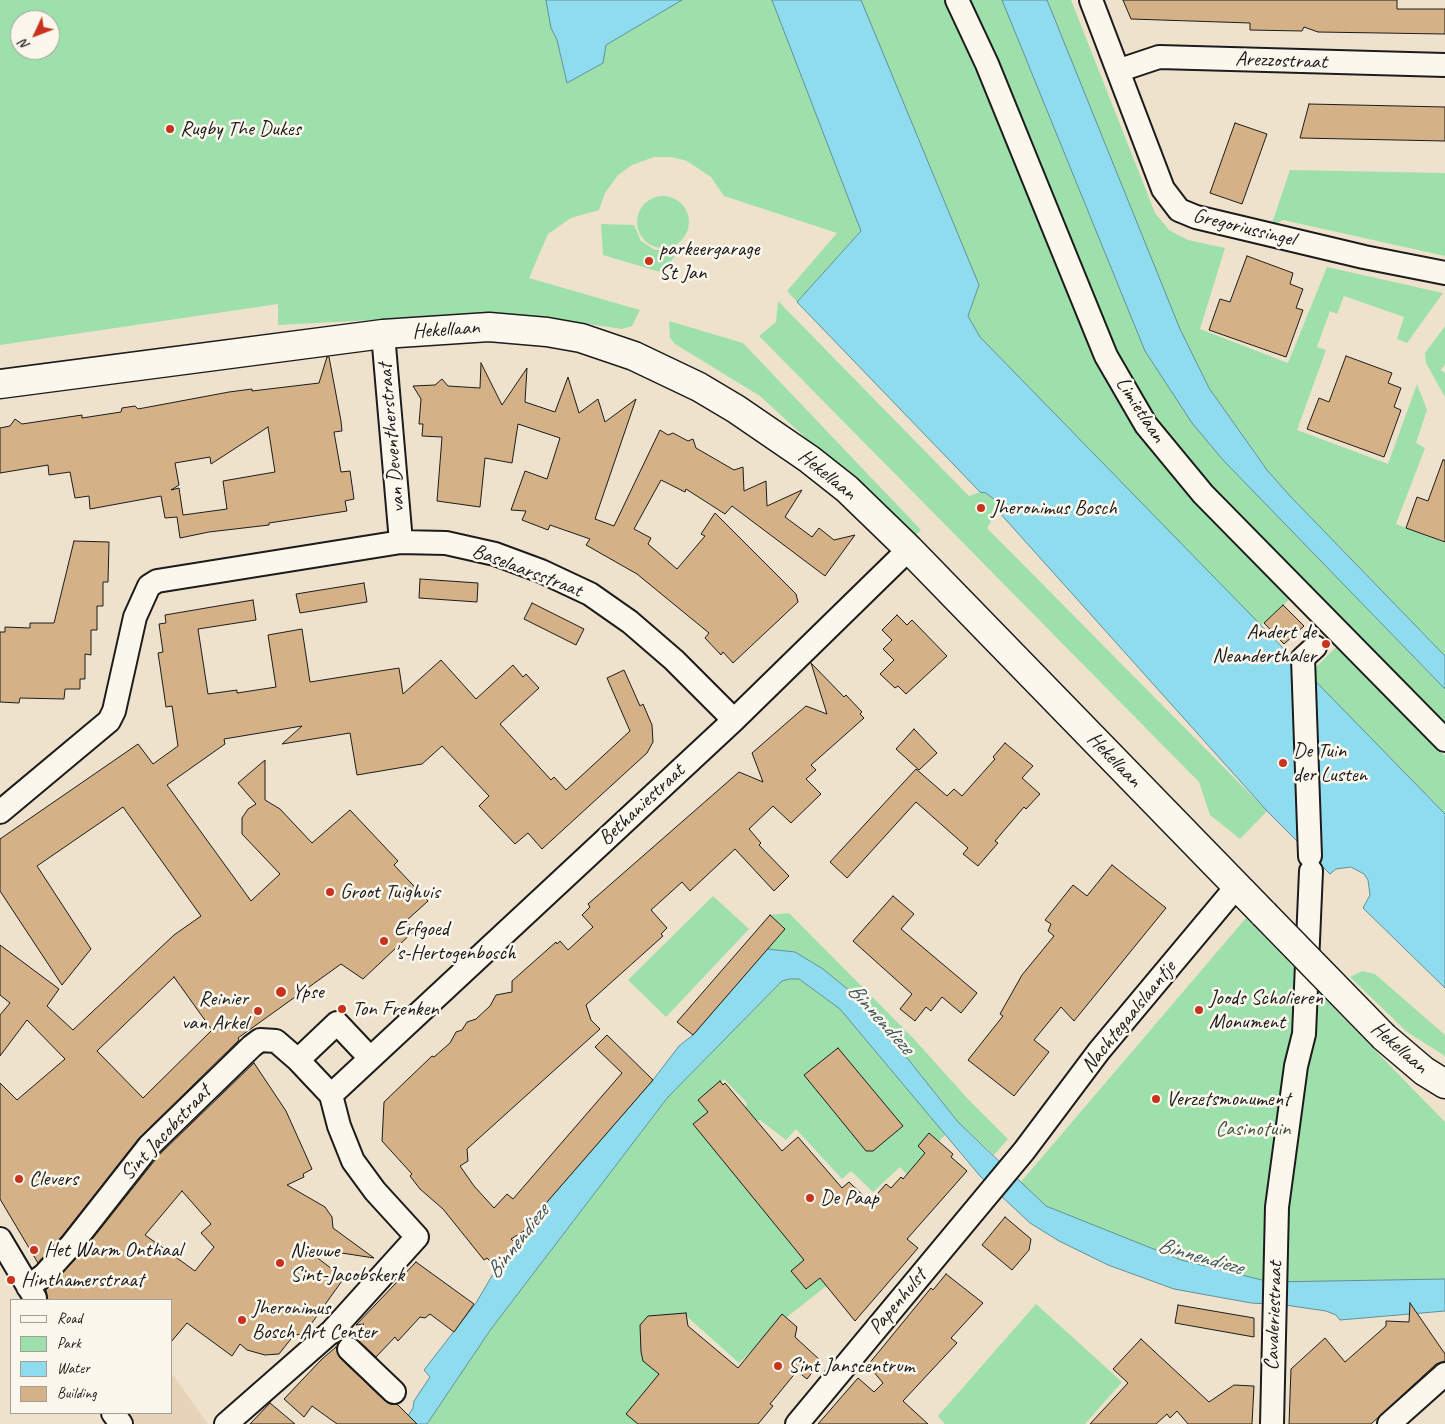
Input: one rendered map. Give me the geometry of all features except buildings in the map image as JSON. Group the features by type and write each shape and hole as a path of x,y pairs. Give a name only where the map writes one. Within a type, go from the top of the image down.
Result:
{"main road":[{"name":"Hekellaan","path":"0,384 382,334 489,327 520,328 581,338 634,356 699,387 802,454 847,489 909,548 1384,1037 1424,1071 1445,1084"}],"street":[{"name":"Limietlaan","path":"957,0 987,64 1106,356 1146,425 1202,494 1445,740"},
{"name":"Gregoriussingel","path":"1091,0 1120,70 1163,189 1179,210 1196,217 1364,257 1445,273"},
{"name":"Arezzostraat","path":"1120,70 1159,57 1445,65"},
{"name":"van Deventherstraat","path":"382,334 401,542"},
{"name":"Baselaarsstraat","path":"0,812 109,720 114,711 135,617 149,586 157,581 401,542 446,543 495,554 541,571 590,594 630,622 674,660 734,720"},
{"name":"Bethaniestraat","path":"331,1095 734,720 909,548"},
{"name":"Cavaleriestraat","path":"1272,1424 1277,1207 1296,1066 1304,1034 1311,863 1309,653"},
{"name":"Nachtegaalslaantje","path":"979,1204 1024,1151 1099,1051 1237,886"},
{"path":"226,1424 340,1340 416,1237 375,1191 353,1161 339,1126 331,1095 298,1060 337,1023 370,1058"},
{"name":"Sint Jacobstraat","path":"32,1294 44,1275 72,1244 149,1146 252,1046 260,1040 276,1041 298,1060"},
{"name":"Papenhulst","path":"797,1424 979,1204"},
{"path":"0,1239 32,1294"},
{"path":"340,1340 394,1392"},
{"path":"1389,1424 1445,1374"},
{"path":"114,1414 122,1424"}],"shaded area":[{"path":"174,1376 208,1424 106,1424 121,1414 172,1414 172,1377"}],"green space":[{"path":"0,0 546,0 551,28 557,40 567,83 606,45 682,0 772,0 861,231 797,302 787,291 837,233 724,196 711,177 687,161 671,157 654,157 632,165 618,175 605,193 599,210 571,218 548,234 529,278 640,310 632,326 622,329 561,320 490,314 278,325 278,304 0,345"},
{"path":"861,0 952,0 1099,353 1291,598 1260,626 980,337 968,316 979,285"},
{"path":"965,0 1002,0 1145,351 1169,386 1372,614 1445,689 1445,731 1203,481 1153,417 1124,366 1095,304"},
{"path":"1047,0 1071,0 1155,213 1169,230 1188,240 1225,248 1200,329 1288,363 1327,267 1443,293 1407,343 1397,339 1404,317 1344,296 1337,314 1330,311 1317,347 1326,350 1297,430 1388,464 1417,384 1427,410 1416,443 1425,448 1396,524 1445,543 1445,656 1267,470 1209,388 1180,329"},
{"path":"1290,170 1445,173 1445,256 1283,220 1271,226"},
{"path":"658,196 668,196 678,200 685,207 689,222 685,237 678,244 668,248 658,248 648,244 641,237 637,227 637,217 641,207 648,200"},
{"path":"601,224 634,225 641,241 655,250 674,250 682,246 663,273 603,255"},
{"path":"778,301 969,496 980,492 986,493 995,500 998,511 987,528 1267,811 1240,839 1210,815 1199,782 759,336 776,322"},
{"path":"669,321 743,343 921,530 915,536 879,500 819,450 760,396 675,344 670,338"},
{"path":"1445,326 1445,364 1441,370 1445,373 1445,397 1426,363 1425,353"},
{"path":"1338,645 1445,756 1445,814 1308,675"},
{"path":"713,896 749,929 666,1017 628,980"},
{"path":"789,913 914,1039 967,1098 1008,1139 994,1155 958,1122 862,1001 823,969 795,952 767,949 785,928 769,915"},
{"name":"Casinotuin","path":"1246,918 1445,1122 1445,1279 1270,1282 1181,1260 1046,1206 1020,1183"},
{"path":"1362,971 1375,974 1445,1035 1445,1056 1407,1032 1350,977"},
{"path":"799,979 840,1009 946,1134 907,1175 900,1167 873,1192 851,1171 842,1179 796,1129 786,1140 760,1120 756,1121 745,1114 747,1103 724,1079 701,1103 830,1283 782,1321 739,1363 684,1314 665,1317 658,1315 647,1330 674,1372 635,1402 656,1424 427,1424 491,1329 668,1097 782,981"},
{"path":"1036,1304 1122,1382 1085,1424 945,1424 938,1416"}],"water":[{"path":"546,0 682,0 606,45 603,63 567,83 557,40 551,28"},
{"path":"772,0 861,0 979,285 968,316 980,337 1445,814 1445,988 1363,908 1370,895 1368,880 1364,874 1351,867 1336,869 1330,874 1267,811 998,511 995,500 986,493 980,492 797,302 861,231"},
{"path":"1002,0 1047,0 1180,329 1209,388 1267,470 1445,656 1445,689 1223,460 1192,423 1145,351"},
{"path":"767,949 795,952 823,969 862,1001 958,1122 1046,1206 1181,1260 1270,1282 1445,1279 1445,1311 1340,1320 1336,1315 1326,1311 1285,1305 1251,1303 1174,1289 1108,1265 1059,1241 1030,1223 980,1176 840,1009 799,979 790,979 782,981 668,1097 491,1329 427,1424 403,1424 413,1408 414,1401 430,1377 424,1370 476,1303 493,1274 522,1247 534,1217 653,1080 679,1046 693,1035"}],"place":[{"name":"Rugby The Dukes","path":"170,129"},
{"name":"parkeergarage St Jan","path":"649,261"},
{"name":"Jheronimus Bosch","path":"981,508"},
{"name":"Andert de Neanderthaler","path":"1326,644"},
{"name":"De Tuin der Lusten","path":"1283,763"},
{"name":"Groot Tuighuis","path":"330,892"},
{"name":"Erfgoed 's-Hertogenbosch","path":"384,941"},
{"name":"Ypse","path":"281,992"},
{"name":"Ton Frenken","path":"342,1009"},
{"name":"Joods Scholieren Monument","path":"1199,1010"},
{"name":"Reinier van Arkel","path":"258,1011"},
{"name":"Verzetsmonument","path":"1156,1099"},
{"name":"Clevers","path":"19,1179"},
{"name":"De Paap","path":"810,1198"},
{"name":"Het Warm Onthaal","path":"34,1250"},
{"name":"Nieuwe Sint-Jacobskerk","path":"280,1263"},
{"name":"Hinthamerstraat","path":"11,1280"},
{"name":"Jheronimus Bosch Art Center","path":"242,1320"},
{"name":"Sint Janscentrum","path":"778,1366"}],"water label":[{"name":"Binnendieze","path":"880,1019"},
{"name":"Binnendieze","path":"518,1242"},
{"name":"Binnendieze","path":"1200,1257"}]}
